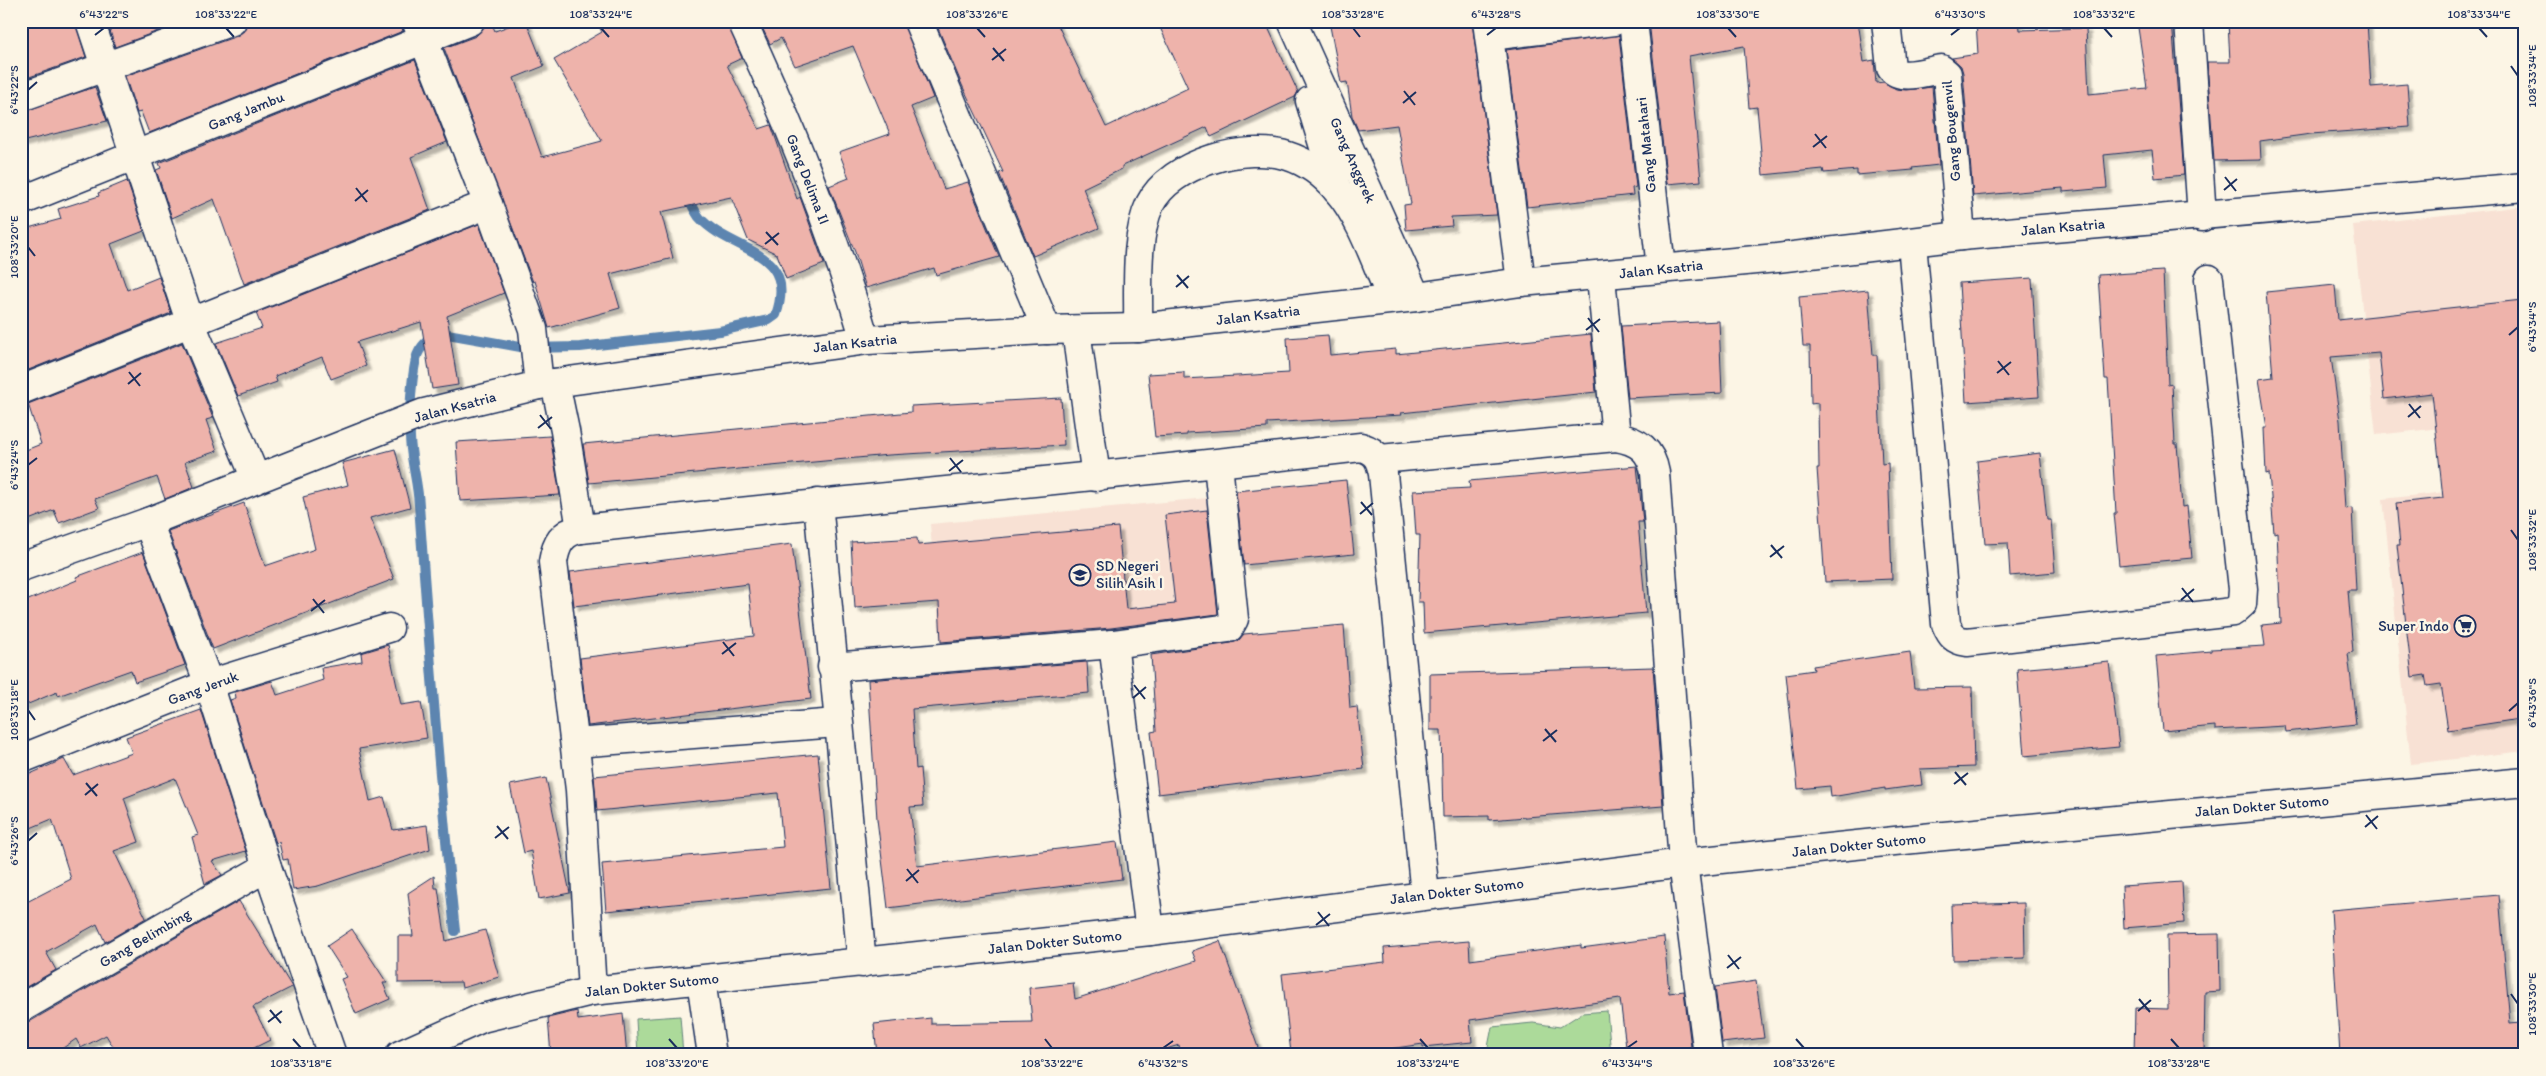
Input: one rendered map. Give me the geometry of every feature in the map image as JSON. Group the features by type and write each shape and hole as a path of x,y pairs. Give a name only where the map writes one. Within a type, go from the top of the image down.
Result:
{"street":[{"path":"90,21 191,324 256,479"},
{"path":"21,97 232,21"},
{"name":"Gang Jambu","path":"21,201 134,156 420,30 470,21"},
{"name":"Gang Delima II","path":"742,21 776,95 851,293 865,340"},
{"path":"918,21 1047,330"},
{"path":"1276,21 1309,96 1337,190"},
{"name":"Gang Anggrek","path":"1292,21 1404,298"},
{"path":"1521,282 1489,28 1614,21"},
{"name":"Gang Matahari","path":"1633,21 1661,268"},
{"name":"Gang Bougenvil","path":"1886,21 1891,68 1894,72 1903,75 1941,69 1947,74 1961,236"},
{"path":"2189,21 2202,216"},
{"path":"420,30 488,204 547,384 566,431 581,529"},
{"path":"1138,328 1144,222 1150,204 1160,189 1173,177 1189,167 1217,158 1249,154 1275,153 1290,157 1306,165 1337,190 1351,207 1404,298"},
{"name":"Jalan Ksatria","path":"21,567 148,522 418,416 547,384 865,340 1047,330 1138,328 1404,298 1521,282 1777,258 1961,236 2525,187"},
{"path":"21,390 191,324 488,204"},
{"path":"1912,243 1946,624 1952,637 1957,641 1967,642 2233,612 2242,604 2243,589 2209,278"},
{"path":"1601,276 1616,437"},
{"path":"1076,330 1096,477"},
{"path":"1380,459 1616,437 1631,440 1646,449 1654,464 1656,473 1682,863 1708,1055"},
{"path":"592,990 580,790 553,562 556,546 564,536 581,529 1362,448 1375,453 1380,459 1425,895"},
{"path":"832,668 1113,644 1225,630 1232,625 1234,619 1218,464"},
{"path":"818,503 837,723 862,963"},
{"path":"148,522 209,684 267,867 332,1055"},
{"name":"Gang Jeruk","path":"21,759 209,684 389,628"},
{"path":"1113,644 1150,932"},
{"path":"575,743 837,723"},
{"name":"Jalan Dokter Sutomo","path":"400,1055 482,1018 592,990 1150,932 1682,863 1933,837 2525,782"},
{"name":"Gang Belimbing","path":"21,1008 267,867"},
{"path":"701,980 712,1055"}],"shaded area":[{"path":"2525,206 2525,419 2376,435 2353,225"},
{"path":"2525,483 2525,751 2411,764 2383,499"},
{"name":"SD Negeri Silih Asih I","path":"1218,497 1230,626 941,653 930,524"}],"green space":[{"path":"1607,1011 1611,1055 1483,1055 1488,1047 1492,1027 1533,1023 1560,1027 1582,1013"},
{"path":"680,1016 683,1055 638,1055 636,1019"}],"building":[{"path":"21,21 75,21 86,57 21,80"},
{"path":"107,21 185,21 115,47"},
{"path":"247,21 400,21 403,31 149,133 141,112 137,113 125,76 237,36 244,31"},
{"path":"526,21 544,66 514,78 542,157 602,141 554,60 602,32 596,21 727,21 742,58 727,65 759,129 771,125 797,199 800,197 824,264 786,279 777,254 748,240 731,197 661,212 673,258 610,274 620,308 549,328 535,281 533,282 444,48 476,36 484,27 492,24 495,31"},
{"path":"759,21 903,21 933,98 911,107 944,189 968,182 999,257 936,275 934,268 866,288 855,252 829,186 849,178 839,152 890,134 853,46 795,66 781,38 770,44"},
{"path":"935,21 1056,21 1106,127 1188,88 1157,21 1265,21 1298,92 1295,97 1211,137 1207,127 1122,166 1122,169 1083,188 1099,228 1033,256 999,173 1003,172 962,85"},
{"path":"1329,21 1472,21 1497,215 1451,217 1452,226 1406,230 1404,205 1411,204 1397,125 1358,130 1352,116 1347,82 1341,83"},
{"path":"1649,21 1858,21 1864,62 1874,60 1876,83 1884,82 1896,89 1906,90 1932,87 1939,165 1912,168 1913,170 1857,175 1857,170 1824,173 1823,169 1763,175 1757,107 1749,108 1744,46 1689,56 1701,181 1667,184"},
{"path":"1976,21 2019,21 2020,30 2086,28 2089,94 2147,88 2137,21 2172,21 2184,175 2155,178 2152,150 2104,155 2107,188 2063,192 2063,188 1973,196 1963,73 1961,66 1952,58 1978,54"},
{"path":"2228,21 2367,21 2371,87 2407,84 2410,127 2311,134 2260,141 2261,160 2214,161 2207,62 2230,62"},
{"path":"1619,35 1636,187 1632,188 1633,195 1527,207 1506,50"},
{"path":"415,60 447,142 411,157 430,210 244,284 214,199 172,218 156,170 161,168 159,163"},
{"path":"95,87 107,121 21,142 21,112"},
{"path":"127,181 144,231 111,244 127,290 159,277 171,313 21,373 21,230 61,219 58,209 99,196 98,193"},
{"path":"479,224 504,293 447,316 458,385 432,389 421,322 357,342 366,366 331,379 322,357 275,376 277,382 238,396 216,343 262,328 256,313"},
{"path":"2163,271 2168,385 2172,384 2175,444 2177,444 2182,507 2187,506 2192,558 2119,565 2114,513 2116,513 2108,379 2105,379 2098,275"},
{"path":"2032,278 2039,397 1966,402 1959,283"},
{"path":"2335,285 2338,320 2522,300 2525,323 2525,704 2517,705 2519,719 2448,730 2441,684 2427,686 2425,675 2412,677 2397,545 2400,545 2396,503 2443,498 2432,393 2384,399 2379,353 2331,357 2340,421 2345,509 2352,508 2356,590 2348,590 2353,652 2348,653 2356,724 2286,732 2285,726 2215,730 2215,726 2163,731 2156,656 2211,651 2211,649 2265,646 2262,625 2281,623 2277,532 2274,533 2269,473 2266,474 2264,428 2267,428 2259,379 2273,377 2266,292"},
{"path":"1868,290 1873,355 1877,355 1882,464 1888,463 1892,579 1825,582 1817,468 1819,468 1818,403 1811,404 1810,346 1803,346 1799,297"},
{"path":"1719,321 1722,393 1628,398 1621,326"},
{"path":"1591,334 1596,392 1401,413 1402,415 1267,423 1267,428 1155,437 1148,374 1184,372 1184,379 1289,373 1287,338 1328,335 1330,355 1396,349 1396,354"},
{"path":"182,343 213,418 206,420 217,451 185,462 194,487 165,499 157,477 95,499 99,508 59,523 54,510 21,523 21,452 41,444 28,404"},
{"path":"1061,398 1064,445 889,455 589,483 583,444 911,412 911,406"},
{"path":"550,436 560,495 460,501 456,442"},
{"path":"395,449 410,507 370,518 394,579 213,649 168,531 244,503 265,566 315,549 303,497 348,485 342,463"},
{"path":"2040,453 2047,520 2051,520 2055,572 2010,576 2008,543 1985,544 1977,461"},
{"path":"1637,466 1643,522 1638,522 1646,613 1424,633 1423,602 1418,602 1420,535 1416,535 1413,491 1470,488 1469,481"},
{"path":"1346,480 1354,554 1244,565 1236,491"},
{"name":"SD Negeri Silih Asih I","path":"1207,510 1218,614 1111,628 941,642 939,602 855,608 851,542 917,538 918,545 1118,527 1126,609 1175,604 1165,515"},
{"path":"792,544 811,699 588,726 580,658 754,636 748,584 574,606 570,572"},
{"path":"143,552 185,665 135,682 131,670 58,696 57,692 21,707 21,603 77,580 76,577"},
{"path":"1344,625 1350,708 1357,707 1364,769 1158,794 1151,732 1156,731 1151,655 1231,643 1238,641 1244,634"},
{"path":"388,645 401,705 421,702 427,738 359,749 370,801 384,797 393,830 427,825 430,849 318,886 293,890 288,859 283,860 279,842 276,843 230,700 236,698 235,692 272,681 277,695 323,680 321,668 362,661 361,653"},
{"path":"1910,652 1914,688 1972,687 1974,767 1920,769 1922,785 1885,790 1885,788 1831,797 1830,786 1798,789 1786,674 1814,670 1813,666"},
{"path":"1087,662 1089,693 912,709 916,769 920,768 923,806 910,807 917,866 1117,842 1122,879 888,908 877,819 868,680"},
{"path":"2109,662 2119,747 2024,756 2017,669 2052,666 2052,668"},
{"path":"1653,667 1663,806 1489,820 1489,816 1443,817 1441,730 1430,730 1430,674"},
{"path":"201,710 246,851 212,861 222,875 205,884 192,837 198,835 175,778 124,798 139,842 114,851 146,918 105,942 97,924 46,952 56,970 21,990 21,905 71,879 52,819 21,832 21,778 64,759 73,775 132,753 126,737"},
{"path":"818,754 831,888 606,911 602,864 783,847 778,793 597,811 594,776"},
{"path":"546,778 570,893 539,899 531,851 524,853 510,785"},
{"path":"434,876 435,888 438,888 446,941 485,930 499,977 462,988 461,982 398,983 398,936 413,936 408,893"},
{"path":"2182,882 2184,923 2124,928 2122,886"},
{"path":"2499,895 2510,1023 2520,1022 2523,1055 2340,1055 2331,910"},
{"path":"239,901 292,987 253,1007 270,1040 240,1055 118,1055 106,1035 81,1048 76,1039 53,1055 21,1055 21,1024 29,1022"},
{"path":"2024,903 2025,958 1953,960 1951,905"},
{"path":"352,929 387,983 383,983 390,999 356,1014 341,979 347,977 327,946"},
{"path":"2219,934 2220,991 2205,992 2204,1055 2134,1055 2135,1008 2168,1009 2167,935"},
{"path":"1664,937 1669,993 1684,991 1691,1047 1676,1049 1676,1055 1627,1055 1620,999 1470,1020 1472,1042 1423,1047 1423,1044 1348,1055 1291,1053 1282,974 1385,962 1384,948 1469,941 1470,960 1581,945 1581,948"},
{"path":"1220,941 1260,1053 1181,1055 1179,1045 1147,1055 997,1055 996,1049 877,1055 874,1024 931,1018 931,1024 1032,1022 1029,988 1073,983 1075,999 1196,961 1192,951"},
{"path":"1756,981 1764,1038 1722,1043 1715,987"},
{"path":"577,1011 578,1020 623,1014 627,1055 551,1055 548,1018"}],"waterway":[{"path":"455,931 444,824 418,498 410,440 411,404 416,359 426,343 442,333 526,348 580,347 720,331 769,320 776,315 781,293 778,276 770,264 758,254 712,229 699,217 687,193"}],"place":[{"name":"SD Negeri Silih Asih I","path":"1080,575"},
{"name":"Super Indo","path":"2465,626"}]}
